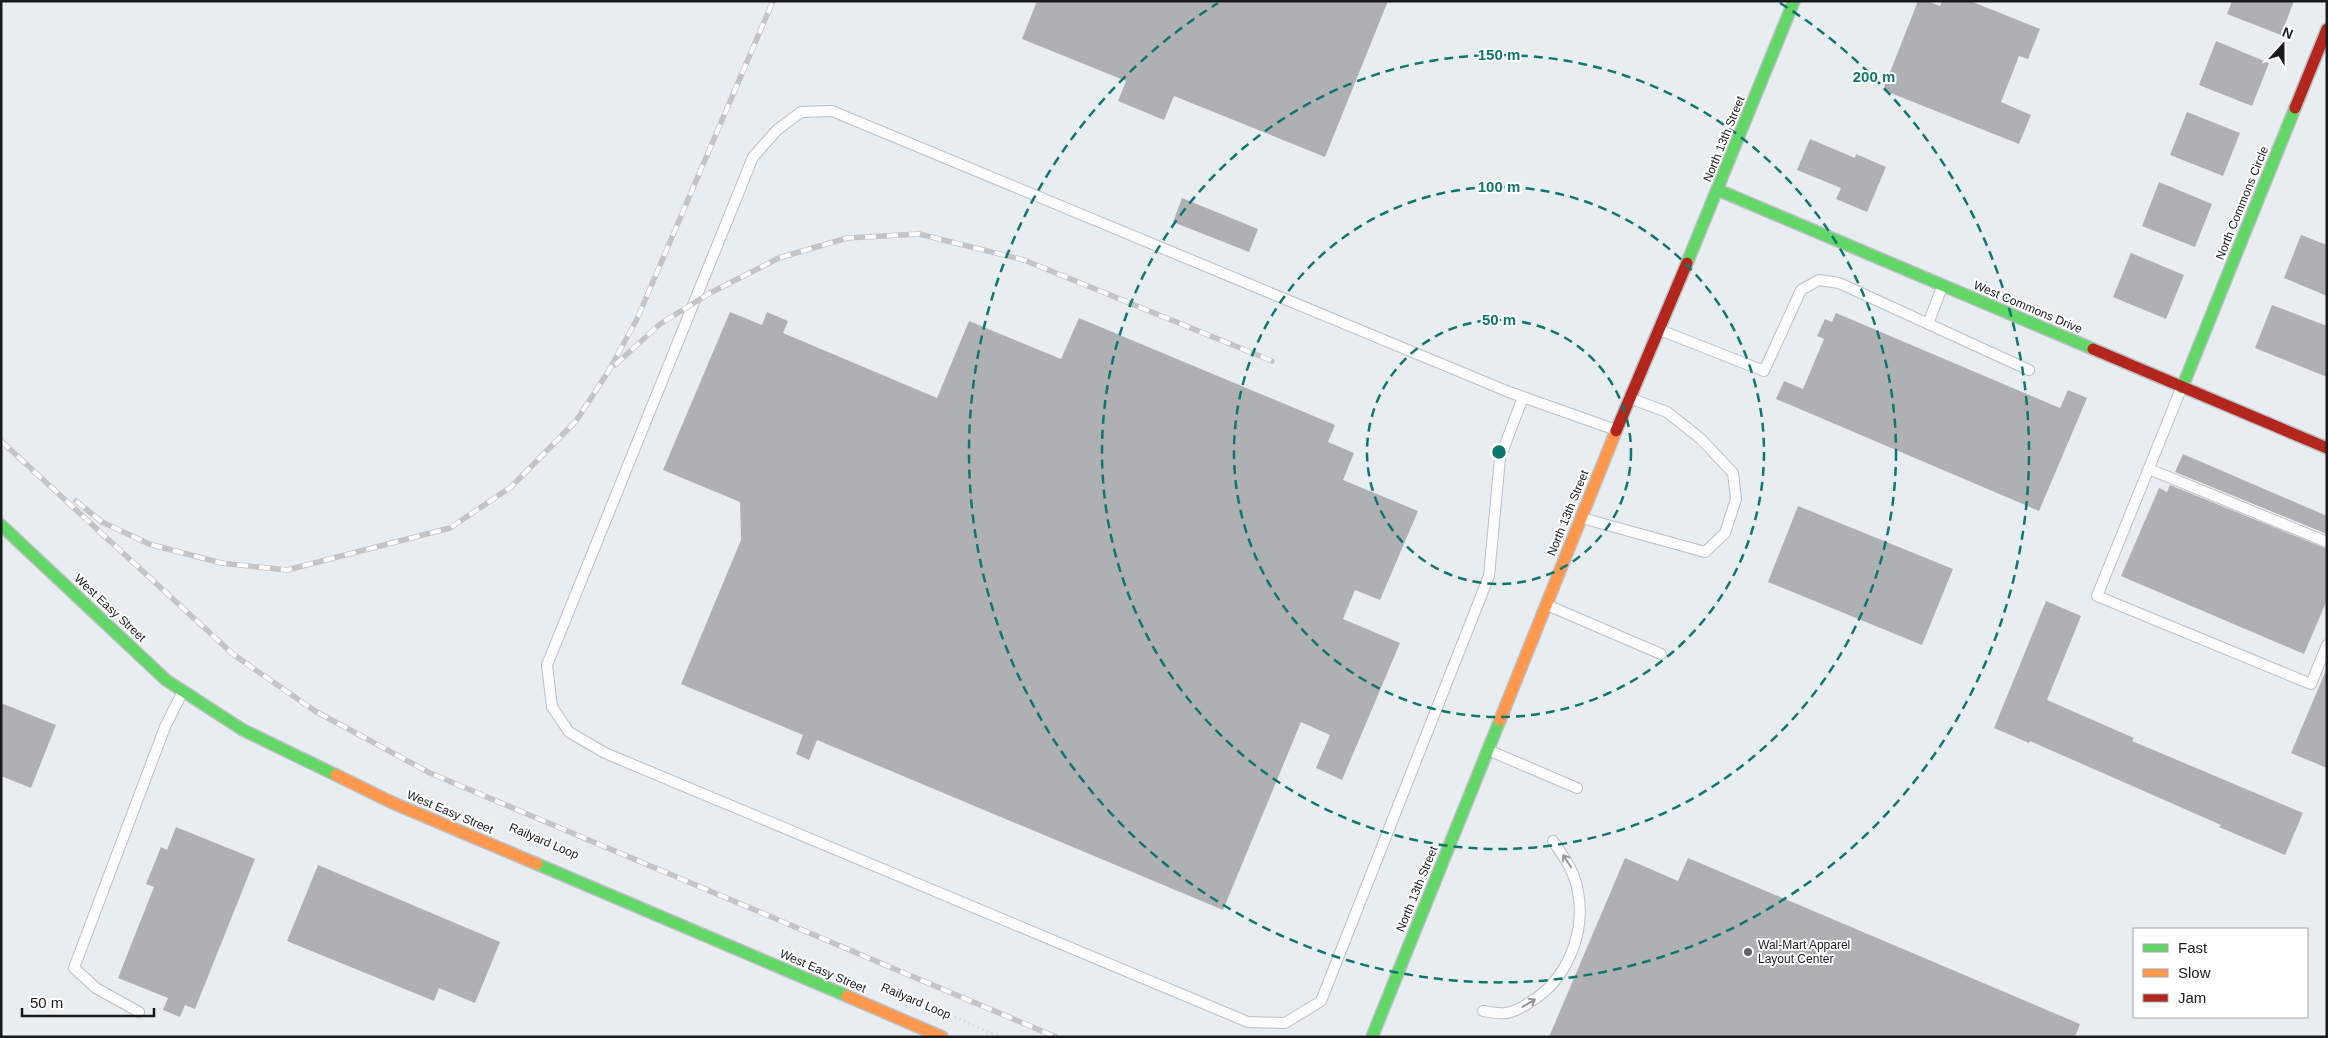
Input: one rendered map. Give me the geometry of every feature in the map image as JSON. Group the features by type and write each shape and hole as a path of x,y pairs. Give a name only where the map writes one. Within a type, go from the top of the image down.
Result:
{"street":[{"name":"North 13th Street","path":"1372,1037 1616,430 1718,190 1794,1"},
{"name":"North Commons Circle","path":"2182,388 2327,29"},
{"name":"West Commons Drive","path":"1718,190 2327,448"},
{"name":"West Easy Street","path":"1,526 166,680 243,730 394,803 942,1037"}],"lane":[{"path":"1523,396 1500,458 1489,576 1321,1001 1285,1023 1248,1022 604,753 569,732 552,707 547,665 749,166 753,157 777,130 802,112 832,111 1523,396 1616,430"},
{"path":"1659,330 1764,371 1801,290 1819,280 1839,283 2029,370"},
{"path":"1928,324 1943,286"},
{"path":"2182,388 2097,596 2311,684 2327,645"},
{"path":"1581,517 1705,552 1725,533 1736,499 1733,473 1701,439 1667,412 1630,398"},
{"path":"2149,470 2327,542"},
{"path":"1546,604 1661,654"},
{"path":"139,1012 96,988 74,968 166,727 183,690"},
{"path":"1487,750 1576,788"},
{"path":"1483,1011 1506,1013 1542,996 1559,977 1572,954 1580,921 1579,893 1571,867 1553,841"}],"path":[{"name":"Railyard Loop","path":"946,1014 999,1037"}],"building":[{"path":"1037,1 1388,1 1325,157 1174,96 1164,120 1118,101 1126,81 1022,39"},
{"path":"1918,1 1927,1 1940,6 1942,1 1970,1 2040,29 2028,59 2019,56 2001,102 2031,115 2019,144 1883,90"},
{"path":"2232,1 2294,1 2281,35 2227,14"},
{"path":"2216,41 2269,63 2252,106 2199,85"},
{"path":"2187,112 2240,133 2223,176 2170,155"},
{"path":"1810,139 1855,158 1856,154 1886,167 1867,212 1836,199 1841,188 1797,170"},
{"path":"2159,182 2212,204 2195,247 2142,226"},
{"path":"1182,198 1258,229 1249,252 1173,222"},
{"path":"2301,235 2327,245 2327,296 2284,278"},
{"path":"2131,253 2184,275 2166,319 2113,297"},
{"path":"2272,305 2327,326 2327,377 2255,348"},
{"path":"730,312 762,325 767,312 788,321 783,333 937,398 969,321 1061,359 1079,318 1335,425 1328,442 1354,453 1343,480 1418,511 1380,600 1355,590 1343,619 1400,643 1342,780 1316,768 1330,735 1301,722 1223,910 817,740 809,760 796,754 803,735 681,684 741,540 740,502 663,470"},
{"path":"1836,313 2060,408 2068,390 2087,398 2039,511 1776,399 1784,381 1803,389 1824,339 1817,336 1825,319 1832,322"},
{"path":"2183,454 2327,516 2327,534 2175,472"},
{"path":"2170,485 2327,549 2327,600 2304,654 2121,576 2159,488 2167,492"},
{"path":"1798,506 1953,569 1922,645 1768,582"},
{"path":"2046,601 2081,616 2047,700 2134,738 2132,741 2303,813 2285,855 2030,741 2029,743 1994,728"},
{"path":"2327,668 2327,768 2291,753"},
{"path":"1,703 56,725 31,788 1,776"},
{"path":"176,827 255,859 195,1009 185,1005 180,1017 163,1010 168,998 118,978 154,887 146,884 161,847 167,850"},
{"name":"Wal-Mart Apparel Layout Center","path":"1625,858 1678,881 1688,858 2080,1024 2075,1037 1549,1037"},
{"path":"318,865 500,942 475,1003 439,988 434,1001 287,941"}],"railway":[{"path":"76,501 102,522 149,544 221,563 287,570 450,528 511,487 576,421 608,372 637,319 773,1"},
{"path":"615,365 660,324 710,293 779,258 847,238 919,234 1024,260 1272,361"},
{"path":"1,441 234,655 315,711 430,773 1056,1037"}],"traffic: fast":[{"path":"1687,263 1794,1"},
{"path":"2182,388 2295,108"},
{"path":"1718,190 2093,349"},
{"path":"1,525 166,680 243,730 336,775"},
{"path":"1372,1037 1500,720"},
{"path":"537,864 847,996"}],"traffic: slow":[{"path":"1500,720 1616,431"},
{"path":"336,775 393,803 537,864"},
{"path":"847,996 942,1037"}],"traffic: jam":[{"path":"2295,108 2327,29"},
{"path":"1616,431 1687,263"},
{"path":"2093,349 2327,448"}],"place":[{"name":"Wal-Mart Apparel Layout Center","path":"1748,952"}]}
